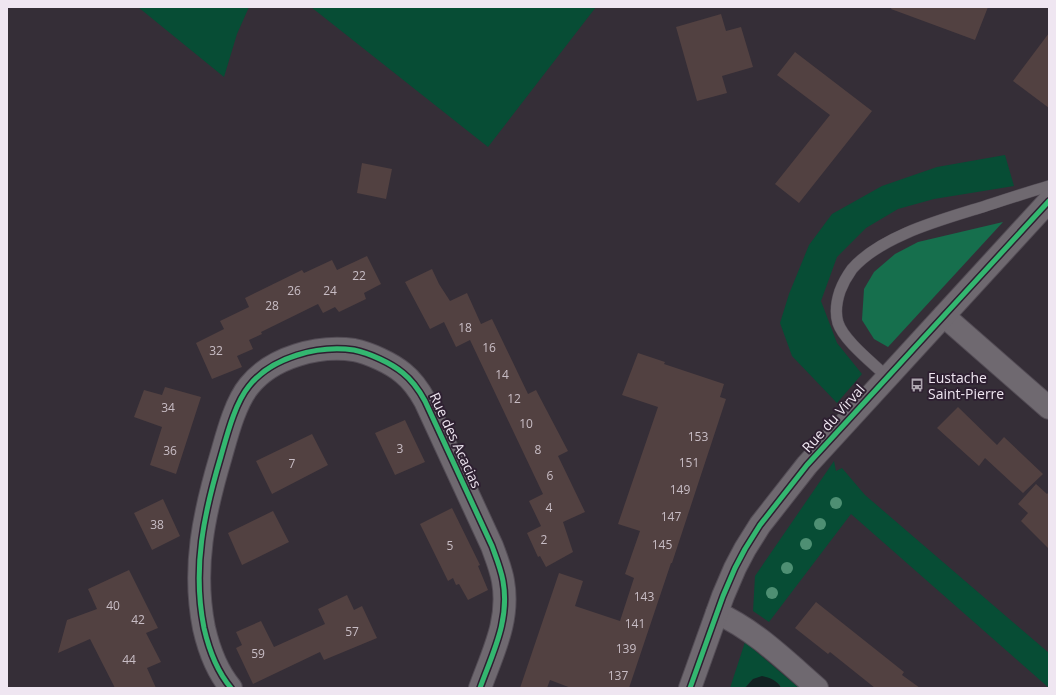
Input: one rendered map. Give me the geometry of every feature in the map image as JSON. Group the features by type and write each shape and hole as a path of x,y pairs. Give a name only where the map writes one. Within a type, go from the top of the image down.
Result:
{"street":[{"name":"Rue du Virval","path":"690,688 735,568 745,548 773,507 807,465 853,414 1049,201"},
{"path":"944,316 1049,408"},
{"name":"Rue des Acacias","path":"231,688 222,677 215,664 207,641 200,604 198,576 204,523 224,446 240,401 249,386 260,374 273,365 292,357 318,350 338,349 354,350 368,354 387,363 402,372 416,386 425,401 492,546 503,581 505,601 504,616 501,632 480,688"},
{"path":"717,613 729,618 752,633 817,688"}],"lane":[{"path":"887,377 843,334 838,323 837,309 839,295 844,281 852,270 863,259 898,236 949,217 1049,186"}],"green space":[{"path":"138,7 249,7 237,34 224,77"},
{"path":"311,7 596,7 488,147"},
{"path":"1005,155 1014,186 934,199 898,209 866,228 837,257 821,301 837,343 862,374 837,403 792,356 780,323 789,294 809,245 832,214 882,186 937,167"},
{"path":"1003,222 888,347 874,339 862,320 864,289 874,272 895,254 918,242"},
{"path":"834,461 836,471 842,468 865,495 1049,653 1049,688 851,514 769,622 753,611 755,576"},
{"path":"745,642 799,688 781,688 779,684 753,679 745,688 730,688"}],"shaded area":[{"path":"762,676 775,681 781,688 745,688 753,679"}],"building":[{"path":"892,7 988,7 975,40 891,9"},
{"path":"721,14 726,31 741,27 753,67 722,76 727,93 697,101 676,27"},
{"path":"1049,33 1049,108 1013,81"},
{"path":"795,52 872,111 799,203 775,184 830,115 777,75"},
{"path":"362,163 392,169 386,199 357,193"},
{"path":"367,256 381,284 364,293 366,299 339,312 335,307 323,313 318,304 261,332 262,334 249,340 253,349 237,356 242,367 212,379 196,343 224,329 220,321 249,307 245,298 302,270 304,273 332,260 337,270"},
{"path":"432,269 439,284 450,301 467,293 481,324 492,319 528,394 536,390 568,451 558,456 585,512 563,522 573,552 546,567 540,556 538,557 527,533 541,526 529,501 543,494 470,340 456,347 444,322 430,329 405,282"},
{"path":"638,353 665,362 664,364 724,384 720,397 726,399 629,688 571,688 550,680 547,688 520,688 559,573 583,581 575,606 620,621 634,578 625,574 640,531 618,524 658,407 622,395"},
{"path":"165,387 201,397 176,474 150,465 162,427 134,417 144,390 162,395"},
{"path":"958,407 997,445 1004,437 1043,474 1023,493 985,458 979,466 937,428"},
{"path":"405,420 425,462 395,475 375,433"},
{"path":"312,434 328,465 272,494 256,461"},
{"path":"1036,484 1047,494 1049,492 1049,549 1021,521 1028,513 1018,504"},
{"path":"163,499 180,536 152,550 134,513"},
{"path":"452,508 480,565 478,566 488,590 468,600 459,584 456,585 453,578 448,581 420,524"},
{"path":"273,511 289,542 242,565 228,533"},
{"path":"129,570 158,628 146,633 161,662 147,668 156,688 115,688 90,639 58,653 67,620 97,609 88,589"},
{"path":"347,595 354,610 362,606 377,638 324,660 320,652 253,684 236,648 242,645 236,632 261,621 274,647 325,624 318,609"},
{"path":"816,602 904,672 902,675 920,688 875,688 830,652 828,654 795,628"}],"cycle path":[{"path":"690,688 723,596 735,568 760,525 807,465 1049,201"},
{"path":"231,688 217,667 208,644 201,606 199,584 200,562 209,498 229,429 240,401 249,386 270,367 297,355 326,349 354,350 366,353 398,369 416,386 425,401 492,546 503,581 505,595 504,609 499,636 480,688"}],"place":[{"name":"Eustache Saint-Pierre","path":"917,385"}]}
